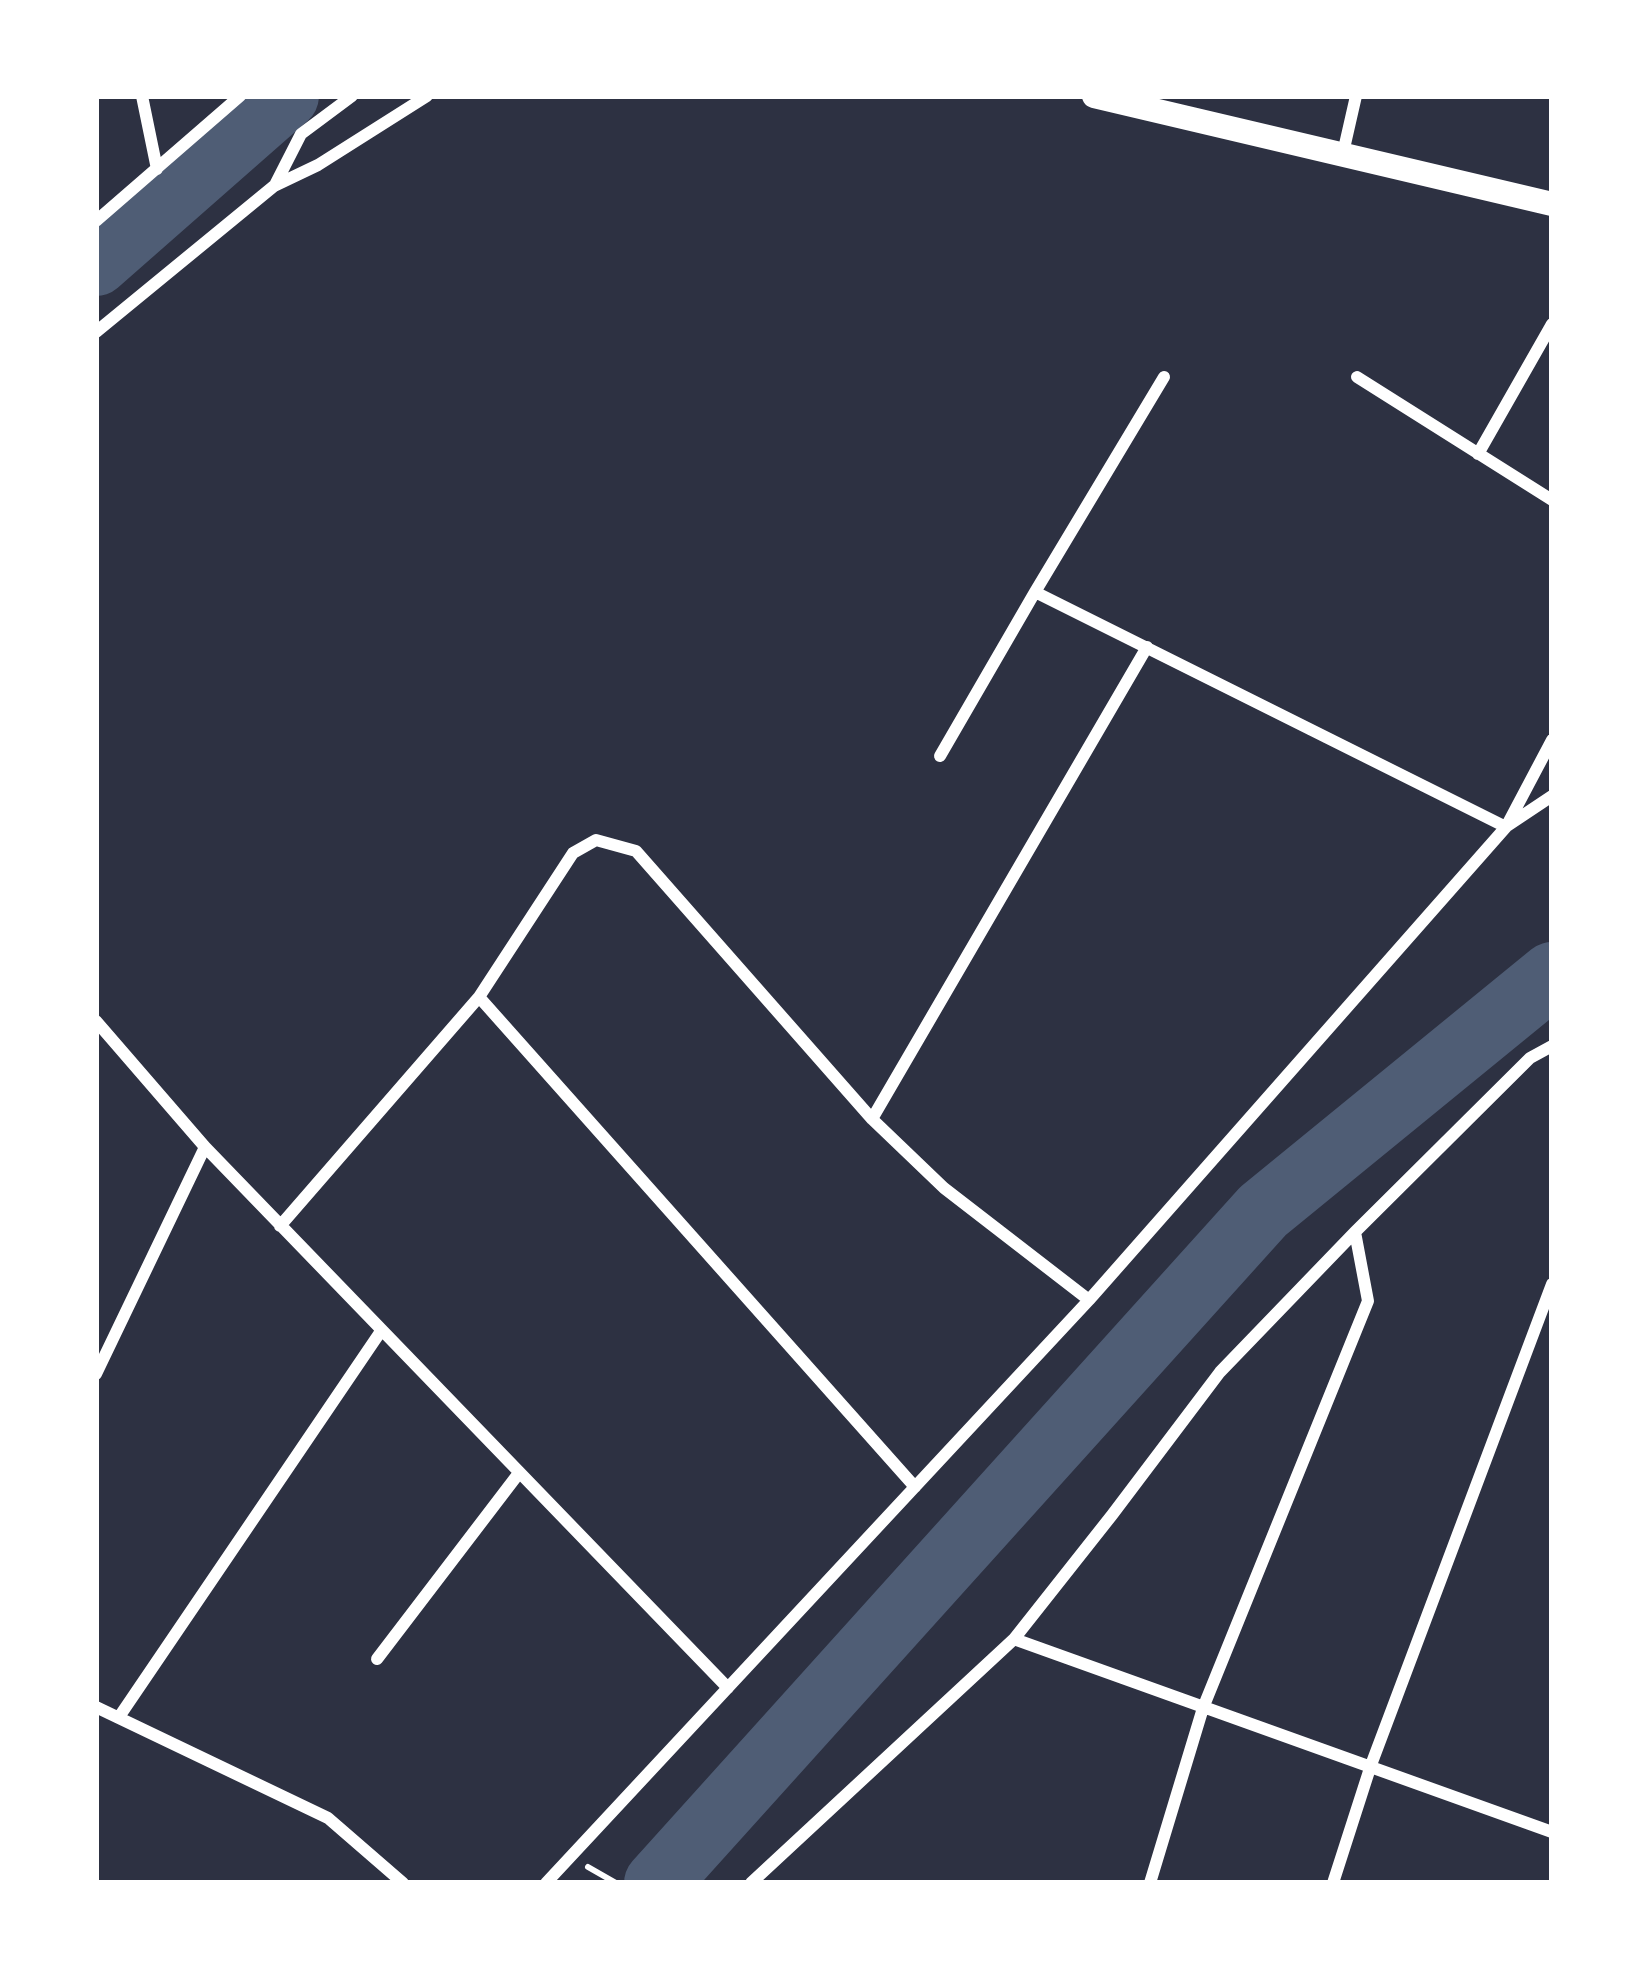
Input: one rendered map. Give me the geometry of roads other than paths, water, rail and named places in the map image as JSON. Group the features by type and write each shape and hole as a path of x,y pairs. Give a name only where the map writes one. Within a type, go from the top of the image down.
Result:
{"main road":[{"path":"1094,96 1552,204"}],"street":[{"path":"142,96 157,169"},
{"path":"274,186 301,134 352,96"},
{"path":"96,332 274,186 317,165 427,96"},
{"path":"1343,153 1356,96"},
{"path":"96,221 237,97"},
{"path":"1478,454 1552,324"},
{"path":"940,756 1164,377"},
{"path":"1358,377 1552,500"},
{"path":"1035,592 1506,827"},
{"path":"872,1119 1148,647"},
{"path":"546,1883 1089,1300 1506,827 1552,740"},
{"path":"1506,827 1552,796"},
{"path":"280,1226 479,997 573,853 596,840 636,851 872,1119 944,1188 1089,1300"},
{"path":"479,997 915,1487"},
{"path":"96,1021 205,1147 728,1688"},
{"path":"751,1883 1013,1639 1220,1372 1530,1058 1552,1046"},
{"path":"96,1374 205,1147"},
{"path":"1150,1883 1203,1708 1367,1301 1354,1232"},
{"path":"1333,1883 1371,1765 1552,1284"},
{"path":"119,1717 381,1331"},
{"path":"377,1659 519,1473"},
{"path":"1013,1639 1552,1832"},
{"path":"96,1707 328,1818 404,1883"}],"waterway":[{"path":"96,263 286,96"},
{"path":"657,1883 1263,1211 1552,975"}]}
